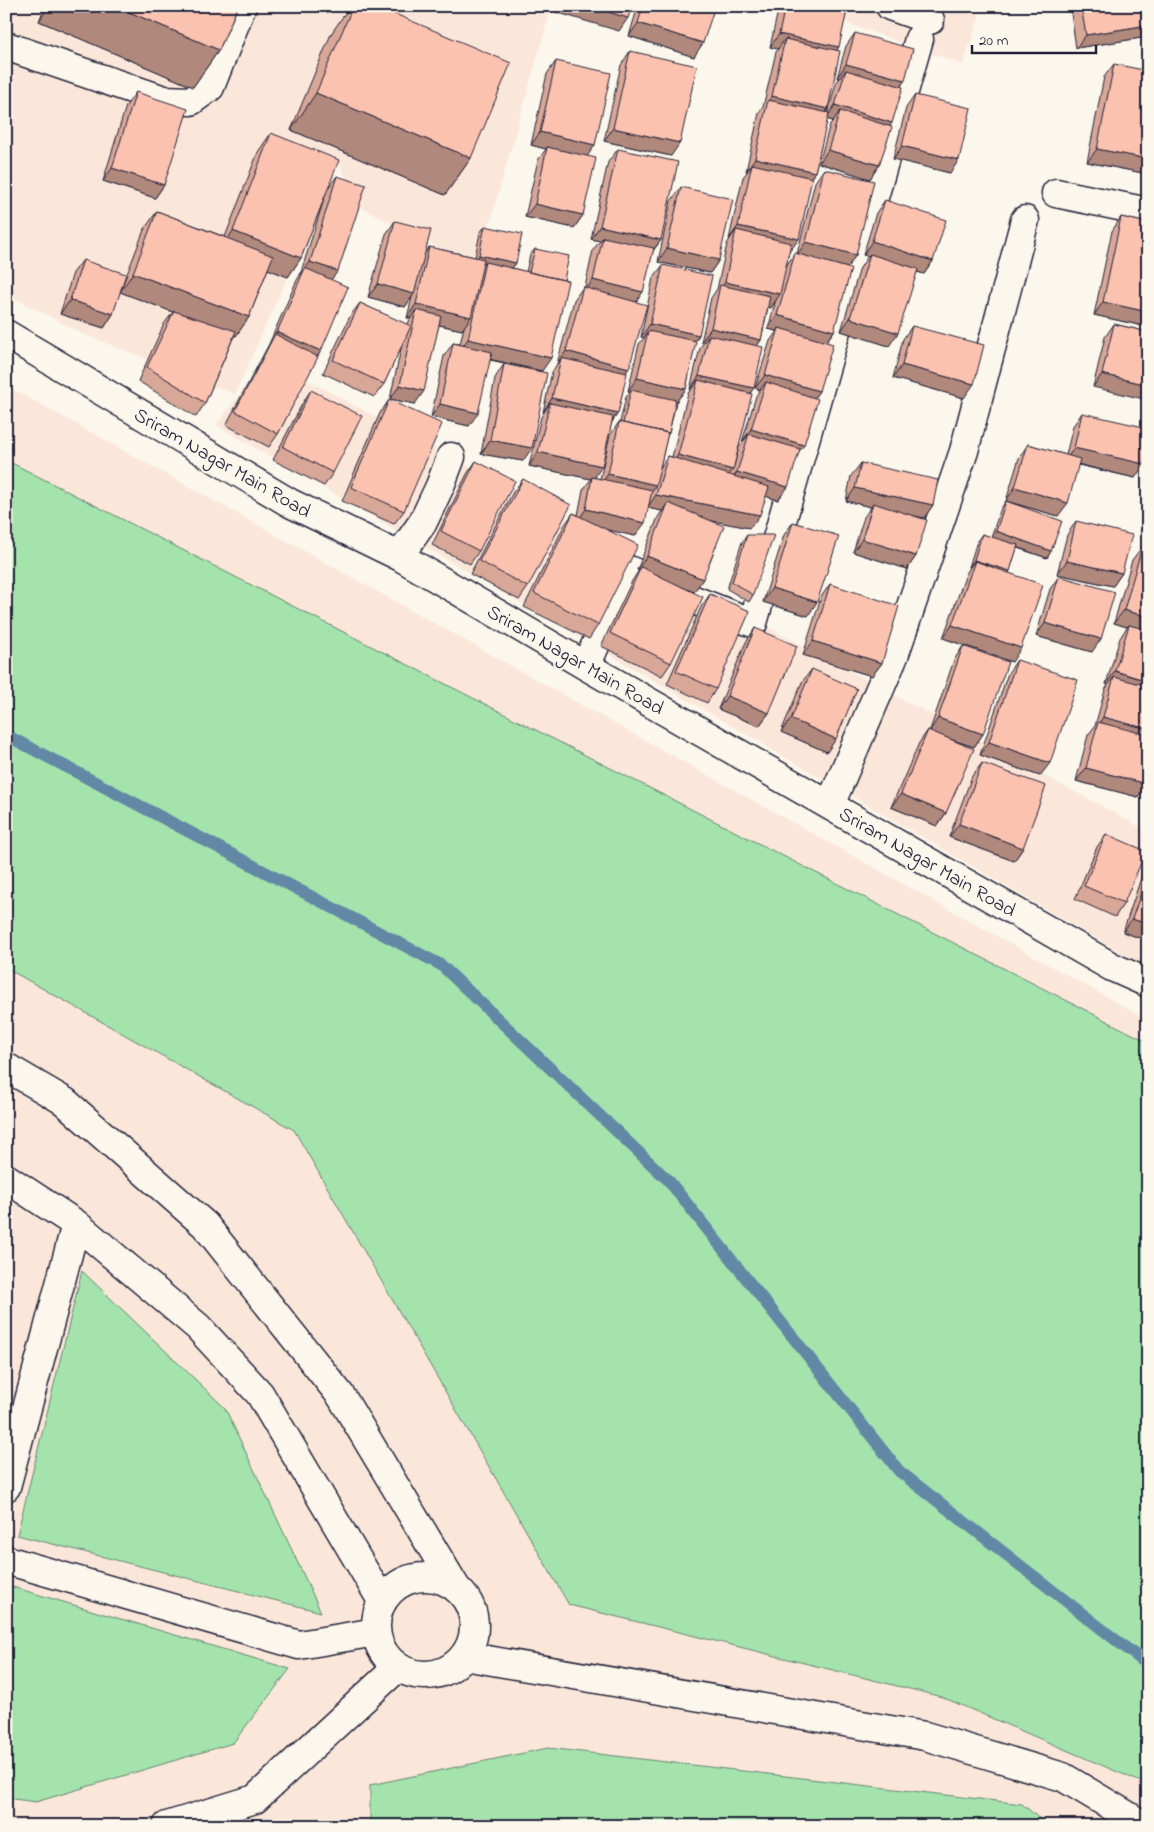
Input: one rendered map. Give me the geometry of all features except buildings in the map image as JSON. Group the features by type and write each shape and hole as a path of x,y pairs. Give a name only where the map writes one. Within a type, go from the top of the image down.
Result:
{"street":[{"path":"6,46 164,100 190,101 210,87 242,6"},
{"path":"586,666 629,570 694,600 754,623 925,30 890,6"},
{"path":"1056,193 1148,212"},
{"path":"830,805 894,656 964,451 1025,220"},
{"name":"Sriram Nagar Main Road","path":"6,334 290,503 399,556 586,666 1112,966 1148,983"},
{"path":"399,556 423,522 451,457"},
{"path":"6,1067 64,1102 205,1225 341,1396 455,1586 466,1597 472,1611 475,1627 472,1643 464,1656 453,1667 440,1673 426,1675 411,1674 398,1667 387,1658 380,1646 376,1632 376,1616 382,1601 393,1588 408,1579 424,1576 440,1578 455,1586"},
{"path":"6,1178 76,1224 198,1327 260,1394 382,1601"},
{"path":"6,1487 76,1224"},
{"path":"6,1560 299,1645 376,1632"},
{"path":"464,1656 925,1736 1063,1777 1145,1826"},
{"path":"167,1826 255,1799 398,1667"}],"shaded area":[{"path":"6,6 552,6 477,268 359,206 339,163 235,394 83,334 6,294"},
{"path":"800,6 983,6 963,65"},
{"path":"268,359 1148,831 1148,969 216,425"},
{"path":"6,385 1148,1020 1148,1826 6,1826"}],"green space":[{"path":"6,460 1148,1042 1148,1785 942,1697 569,1605 294,1130 6,968"},
{"path":"82,1271 225,1408 321,1612 17,1535"},
{"path":"6,1585 290,1669 233,1743 36,1802 6,1798"},
{"path":"548,1748 1022,1804 1048,1826 370,1826 370,1785"}],"waterway":[{"path":"6,735 441,965 669,1181 899,1471 1148,1665"}]}
